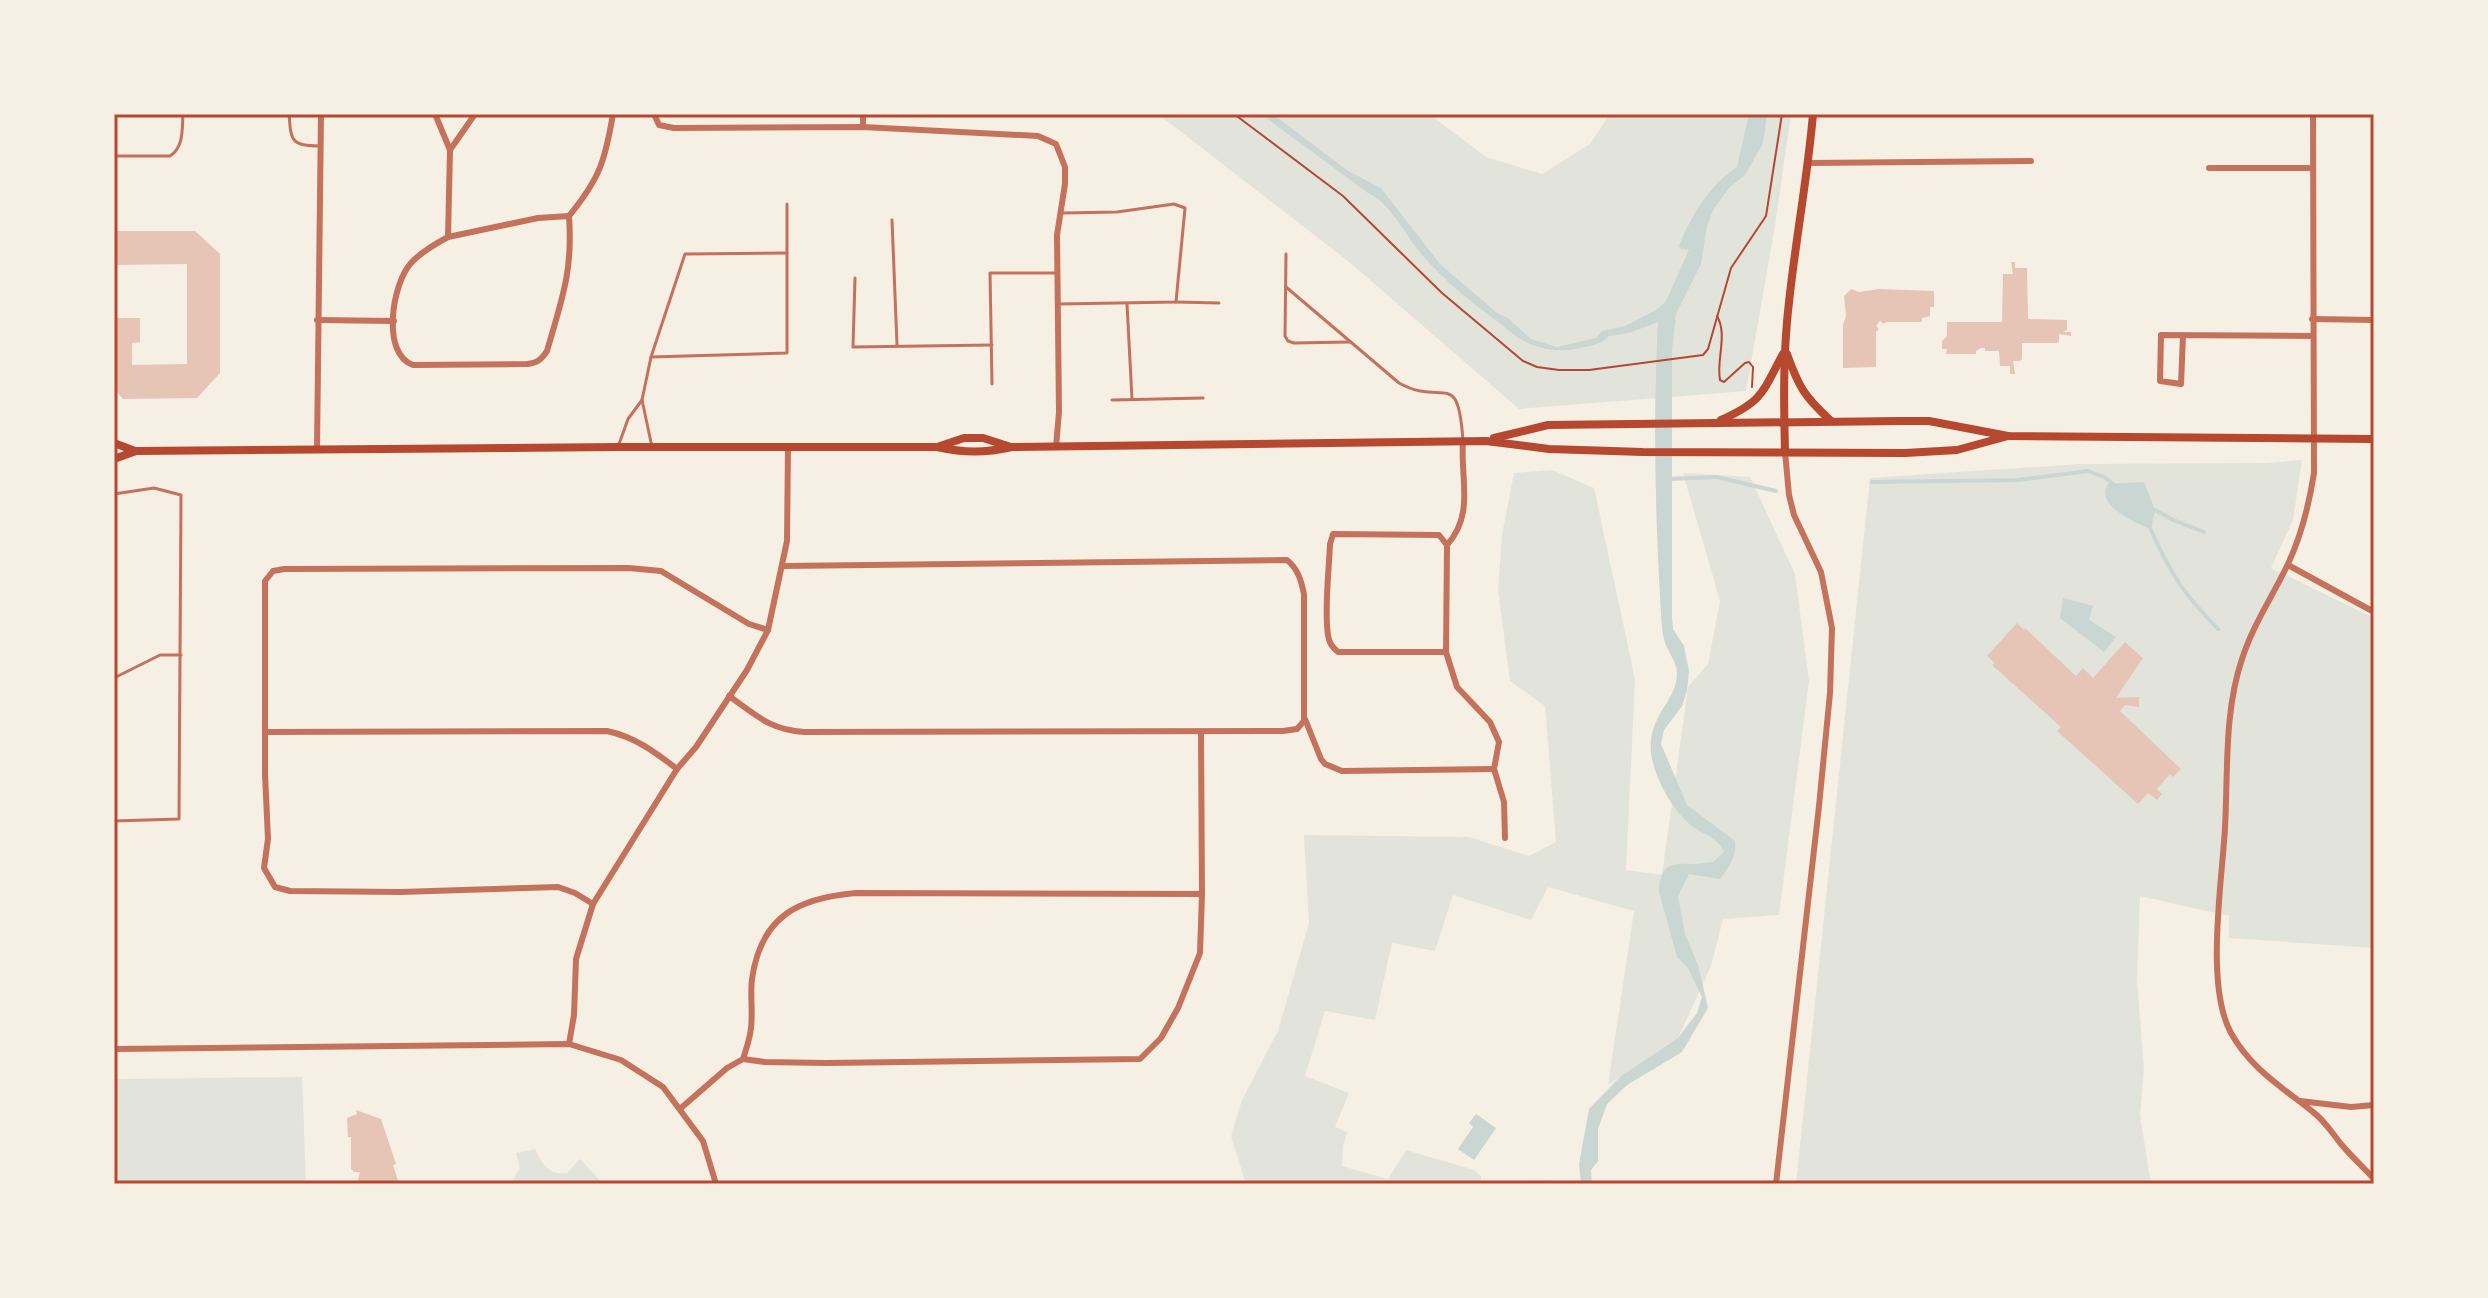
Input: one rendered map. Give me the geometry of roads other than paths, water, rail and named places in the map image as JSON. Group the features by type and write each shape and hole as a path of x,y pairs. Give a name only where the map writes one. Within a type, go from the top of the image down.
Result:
{"main road":[{"path":"1785,452 1785,350 1813,114"},
{"path":"1785,350 1797,385 1831,421"},
{"path":"1717,422 1746,409 1758,399 1785,350"},
{"path":"1486,441 1548,425 1831,421 1929,421 2008,436 2374,439"},
{"path":"114,459 136,451 937,447 963,453 985,453 1012,447 1463,441 1549,449 1643,452 1935,452 1957,450 2008,436"},
{"path":"937,447 964,438 983,438 1012,447"},
{"path":"114,443 136,451"}],"street":[{"path":"317,449 321,114"},
{"path":"435,114 450,150 448,237"},
{"path":"450,150 475,114"},
{"path":"569,216 538,218 448,237 409,264 397,289 394,321 396,350 404,362 413,365 536,363 547,351 567,285 571,251 569,216 599,175 606,156 613,114"},
{"path":"654,114 659,125 674,128 863,127 1007,133 1047,139 1056,144 1065,167 1059,213 1057,273 1056,447"},
{"path":"863,114 863,127"},
{"path":"2313,114 2314,473 2310,503 2288,565 2262,610 2242,659 2236,683 2226,783 2219,976 2223,1015 2230,1032 2256,1069 2326,1123 2374,1179"},
{"path":"1809,163 2031,161"},
{"path":"2209,168 2312,168"},
{"path":"2312,319 2374,320"},
{"path":"317,320 394,321"},
{"path":"2183,336 2181,384 2160,381 2161,335 2312,336"},
{"path":"1447,545 1456,535 1464,517 1463,441"},
{"path":"569,1044 574,1015 576,959 593,904 677,769 696,747 747,670 768,630 783,566 788,521 788,447"},
{"path":"1776,1184 1819,806 1830,693 1832,628 1821,572 1794,515 1785,452"},
{"path":"1446,652 1338,652 1333,648 1328,635 1330,544 1333,534 1431,534 1439,535 1447,545 1446,652 1457,687 1490,722 1499,742 1494,769 1504,802 1505,838"},
{"path":"729,696 783,731 1283,731 1297,729 1304,721 1304,594 1294,566 1287,560 783,566"},
{"path":"2288,565 2374,612"},
{"path":"593,904 558,887 385,892 290,891 275,887 264,868 268,839 265,581 273,571 284,569 629,568 661,571 749,624 768,630"},
{"path":"1304,716 1321,759 1342,771 1494,769"},
{"path":"266,732 607,731 625,735 645,745 677,769"},
{"path":"681,1108 727,1068 743,1059 826,1063 1140,1059 1161,1038 1178,1008 1200,953 1201,732"},
{"path":"743,1059 751,1029 751,983 768,932 797,906 817,897 856,893 1202,894"},
{"path":"114,1049 569,1044 621,1060 663,1087 703,1141 716,1184"},
{"path":"2296,1100 2351,1107 2374,1105"}],"lane":[{"path":"114,156 166,156 175,153 180,144 183,114"},
{"path":"289,114 290,134 294,141 305,146 320,146"},
{"path":"651,357 787,353 787,204"},
{"path":"1059,213 1117,212 1181,205 1185,208 1176,302"},
{"path":"892,220 897,345"},
{"path":"652,447 642,400 651,357 685,254 787,253"},
{"path":"1286,254 1285,336 1288,341 1350,342"},
{"path":"992,384 990,273 1057,273"},
{"path":"855,278 853,347 992,345"},
{"path":"1286,287 1402,386 1418,391 1444,392 1454,398 1460,408 1463,441"},
{"path":"1059,304 1219,303"},
{"path":"1127,304 1132,399"},
{"path":"1112,400 1203,398"},
{"path":"618,447 628,419 642,400"},
{"path":"114,494 154,488 181,495 179,819 114,821"},
{"path":"114,678 160,655 181,655"}],"waterway":[{"path":"1872,482 2018,480 2088,471 2113,484"},
{"path":"1668,479 1717,477 1776,491"},
{"path":"2155,510 2204,532"},
{"path":"2151,530 2179,583 2218,629"}]}
